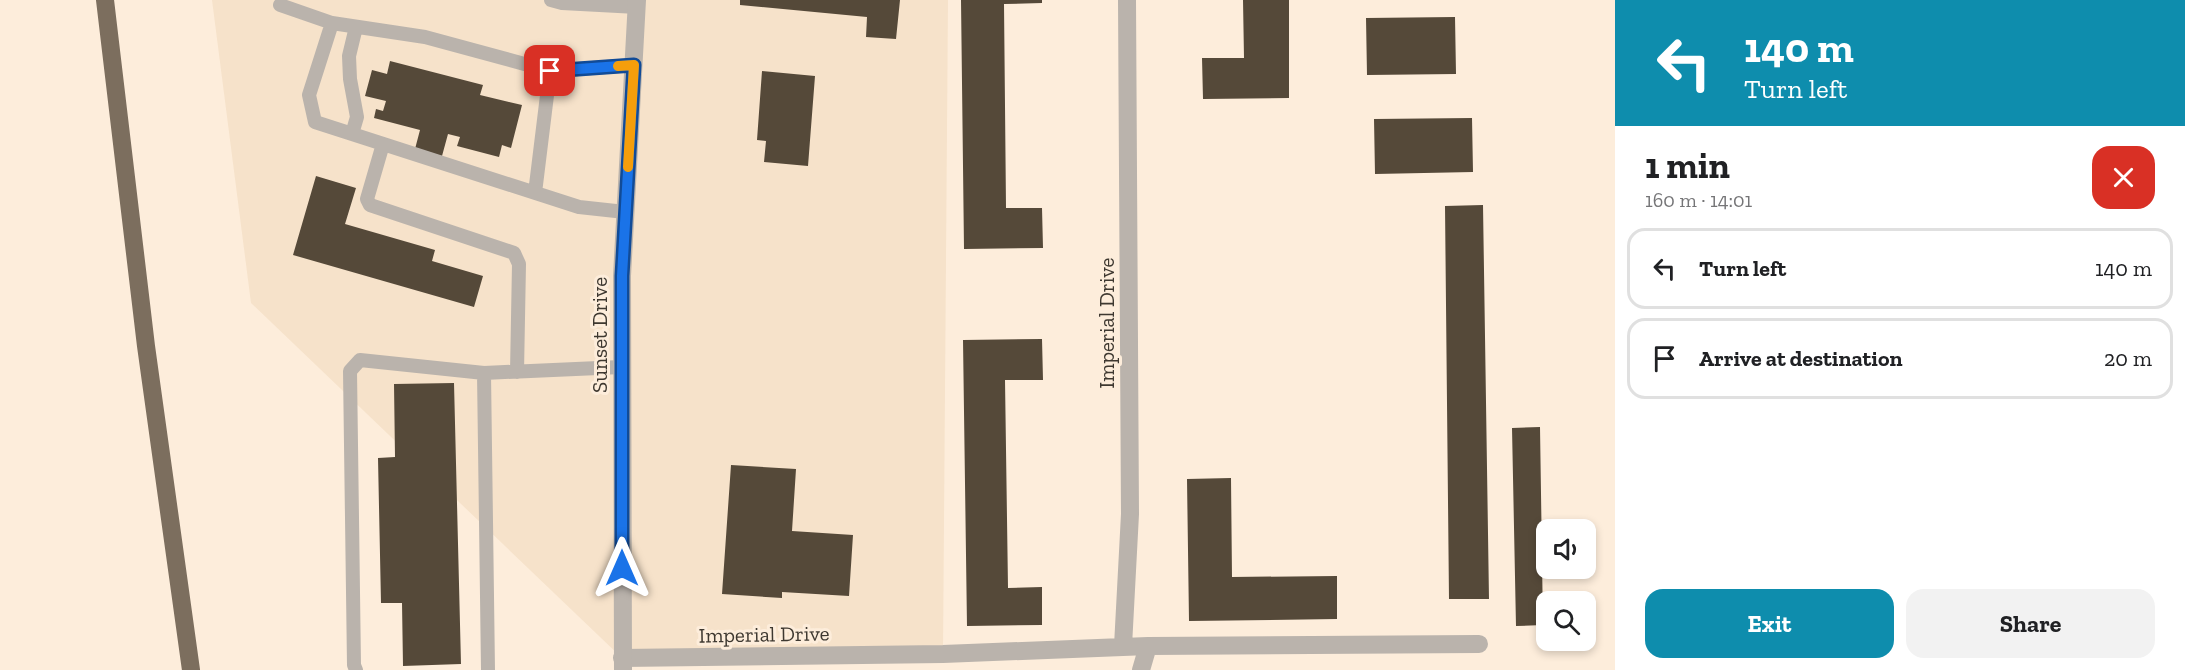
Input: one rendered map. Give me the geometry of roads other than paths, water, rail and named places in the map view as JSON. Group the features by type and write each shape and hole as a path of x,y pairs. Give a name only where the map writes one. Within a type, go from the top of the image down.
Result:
{"highway":[{"path":"105,0 146,346 191,670"}],"street":[{"name":"Imperial Drive","path":"1123,646 1130,514 1127,0"},
{"name":"Sunset Drive","path":"623,664 622,276 637,3"},
{"name":"Imperial Drive","path":"623,664 733,663 1123,646 1479,644"},
{"path":"1141,670 1148,646"}],"lane":[{"path":"551,0 562,3 637,3"},
{"path":"280,5 332,23 425,37 550,71 634,65"},
{"path":"332,23 309,94 315,122 579,207 625,212"},
{"path":"352,134 357,117 350,79 349,56 356,27"},
{"path":"536,193 550,71"},
{"path":"383,144 367,199 370,205 514,254 519,264 517,372"},
{"path":"356,670 354,665 350,371 360,360 484,373 621,367"},
{"path":"484,373 488,670"}]}
